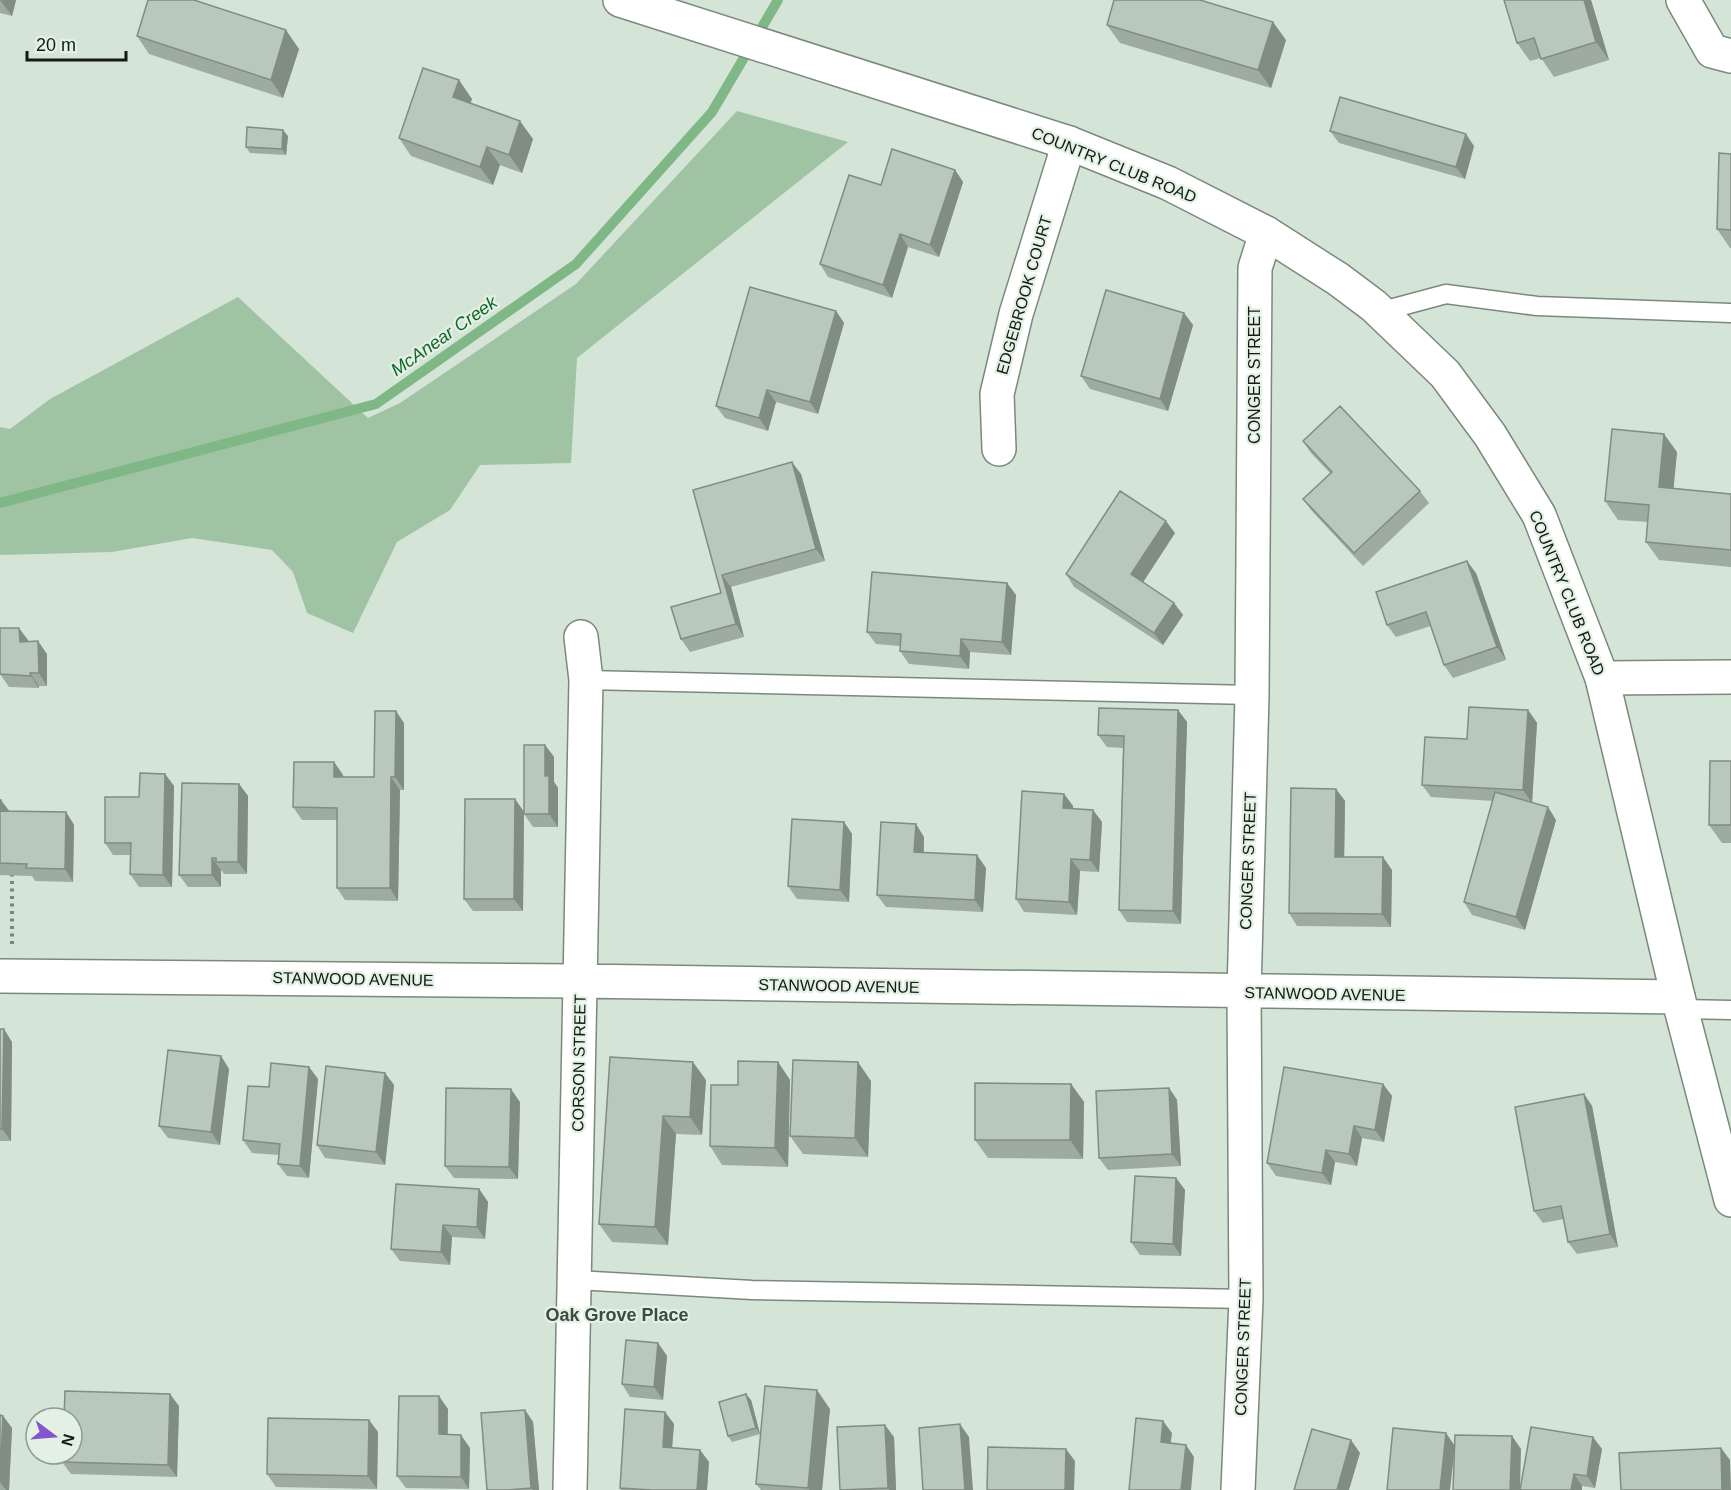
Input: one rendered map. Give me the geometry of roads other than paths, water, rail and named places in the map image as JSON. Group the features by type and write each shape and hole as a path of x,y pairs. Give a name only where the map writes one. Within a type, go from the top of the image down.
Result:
{"street":[{"name":"COUNTRY CLUB ROAD","path":"620,0 1069,143 1168,183 1266,233 1338,279 1379,312 1445,374 1490,435 1539,515 1602,678 1680,1003 1731,1200"},
{"path":"1683,0 1712,51 1731,56"},
{"name":"EDGEBROOK COURT","path":"999,449 997,394 1016,314 1069,143"},
{"name":"CONGER STREET","path":"1238,1490 1246,1299 1244,993 1252,695 1255,268 1266,233"},
{"name":"CORSON STREET","path":"570,1490 576,1280 586,680 581,637"},
{"path":"1602,678 1731,677"},
{"name":"STANWOOD AVENUE","path":"6,976 580,981 1680,1003"}],"lane":[{"path":"1379,312 1446,294 1537,306 1731,313"},
{"path":"586,680 1252,695"},
{"path":"1680,1003 1731,1010"},
{"path":"576,1280 752,1290 1246,1299"}],"waterway":[{"name":"McAnear Creek","path":"0,503 376,404 576,264 712,112 778,0"}],"district":[{"name":"Oak Grove Place","path":"617,1315"}]}
